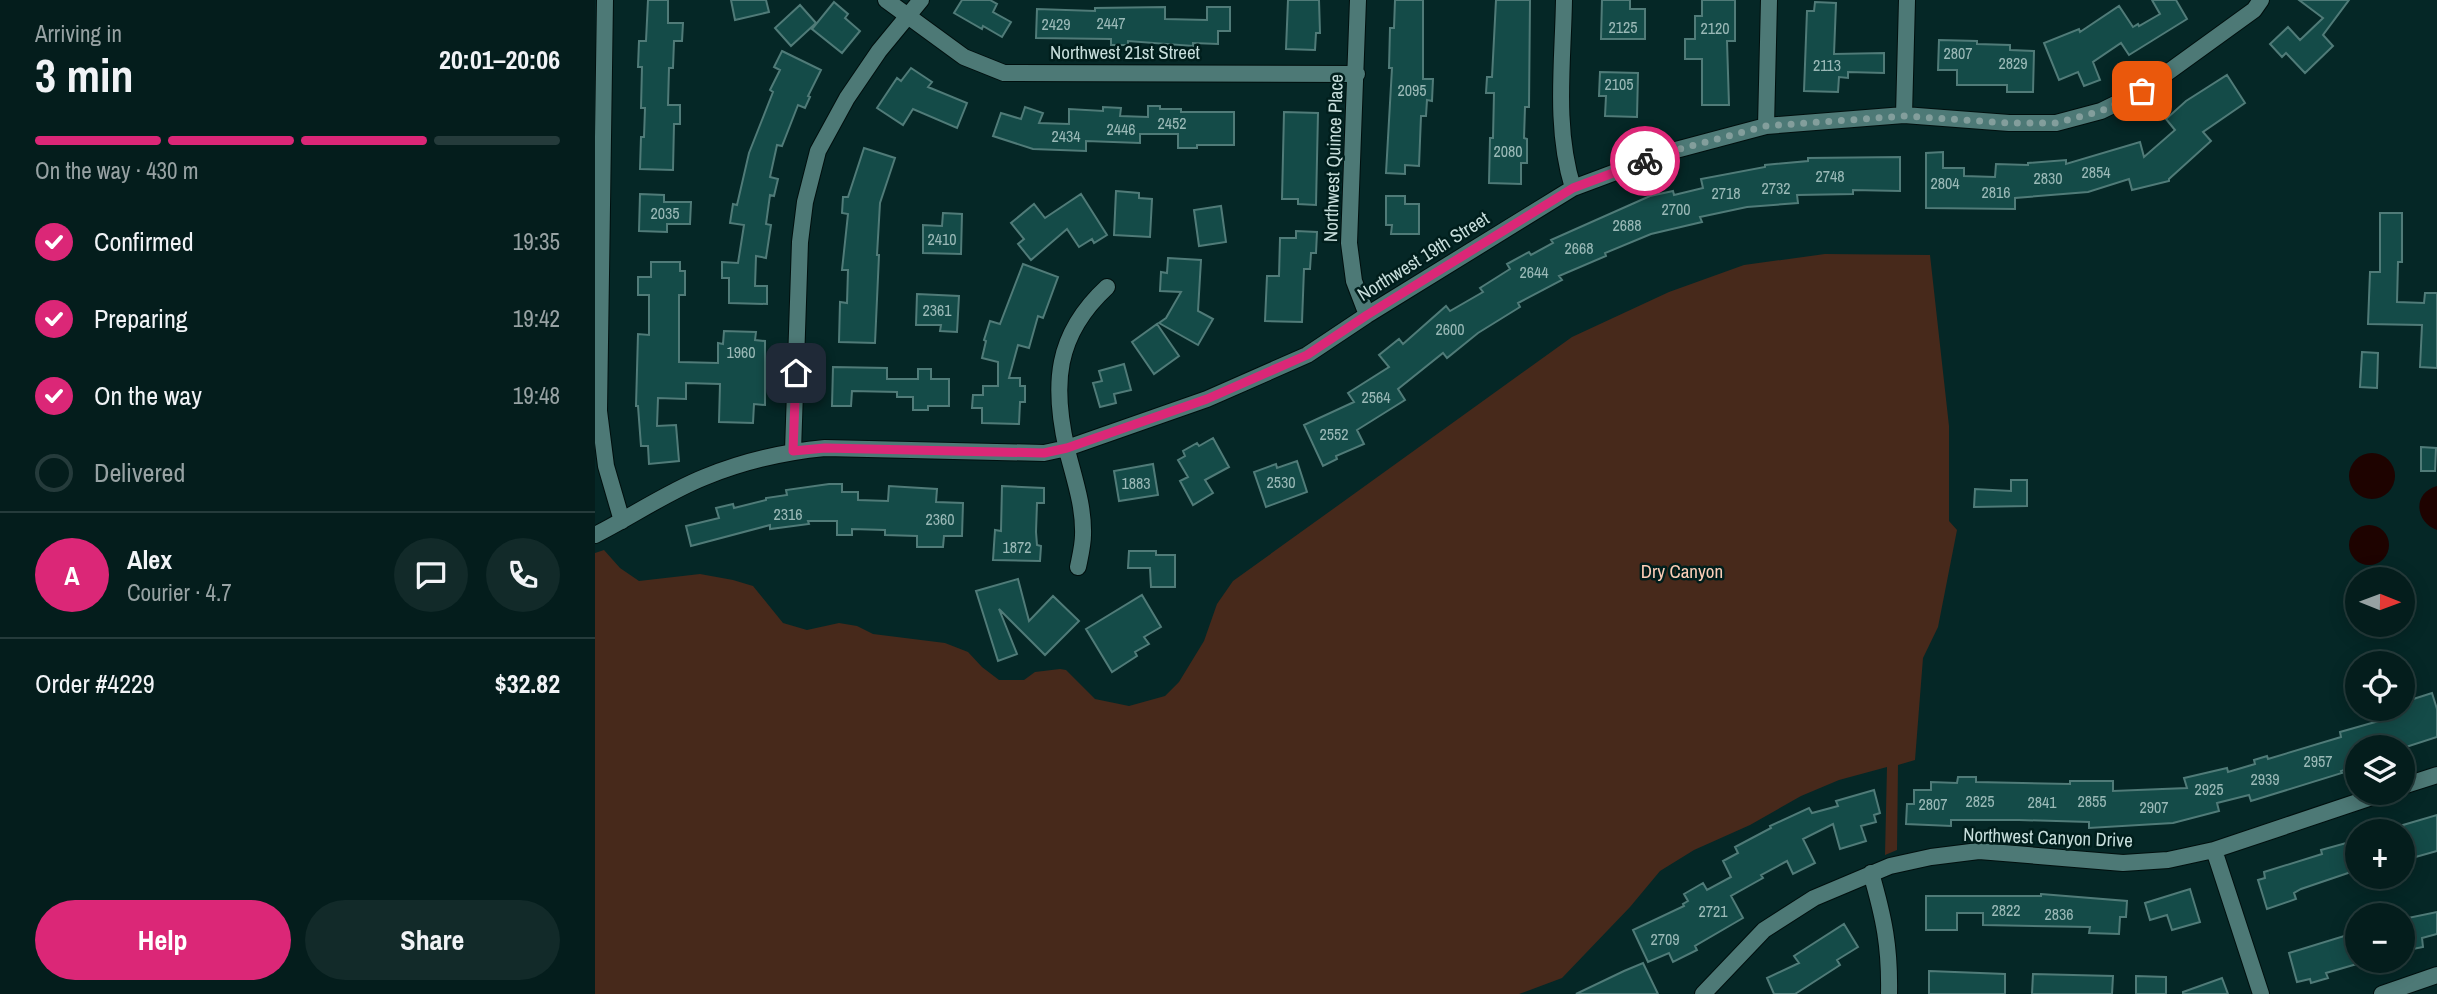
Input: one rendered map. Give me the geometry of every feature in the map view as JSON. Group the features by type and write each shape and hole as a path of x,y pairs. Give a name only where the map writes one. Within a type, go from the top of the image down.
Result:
{"street":[{"path":"605,0 599,411 607,466 622,522"},
{"name":"Northwest 21st Street","path":"886,0 964,57 1004,73 1357,74"},
{"path":"793,451 800,242 805,202 818,151 847,98 879,51 921,0"},
{"name":"Northwest Quince Place","path":"1358,0 1349,243 1354,281 1367,315"},
{"path":"1565,0 1561,133 1565,162 1573,188"},
{"path":"1766,126 1769,0"},
{"path":"1904,116 1907,0"},
{"name":"Northwest 19th Street","path":"595,535 702,478 747,461 793,451 825,448 1044,453 1067,448 1207,399 1307,355 1573,188 1672,151 1766,126 1904,116 2009,123 2056,123 2101,111 2142,91 2253,10 2261,0"},
{"path":"1078,567 1083,536 1080,499 1067,448 1059,395 1059,367 1070,336 1089,305 1107,287"},
{"path":"2415,782 2437,775"},
{"name":"Northwest Canyon Drive","path":"1703,994 1764,930 1814,898 1890,866 1979,851 2123,863 2168,860 2214,850 2348,805"},
{"path":"2214,850 2261,994"},
{"path":"1871,873 1890,954 1889,994"},
{"path":"2382,994 2437,975"}],"green space":[{"name":"Dry Canyon","path":"1825,254 1930,255 1949,426 1949,521 1957,530 1938,627 1923,658 1915,760 1898,765 1897,850 1885,855 1887,767 1839,780 1801,796 1750,825 1694,850 1660,871 1630,907 1562,978 1519,994 595,994 595,553 604,550 620,568 639,581 700,574 753,586 783,623 807,630 839,623 857,626 873,634 945,643 968,652 999,680 1024,680 1035,672 1066,670 1095,699 1129,706 1165,696 1179,682 1204,641 1217,604 1233,581 1572,337 1669,292 1744,265"}],"shaded area":[{"path":"2372,453 2388,460 2395,476 2388,492 2372,499 2356,492 2349,476 2356,460"},
{"path":"2437,486 2437,530 2424,521 2419,508 2423,495"},
{"path":"2369,525 2377,526 2383,531 2388,537 2388,553 2383,559 2377,564 2369,565 2361,564 2355,559 2350,553 2349,545 2350,537 2355,531 2361,526"}],"building":[{"path":"648,0 668,0 668,23 683,23 682,41 674,41 673,68 669,68 668,105 680,105 680,124 674,124 673,170 640,169 645,108 641,108 642,67 638,67 639,41 646,41"},
{"path":"731,0 766,0 769,12 735,20"},
{"path":"962,0 990,0 997,4 993,12 1011,22 1002,37 954,13"},
{"path":"1288,0 1319,0 1320,33 1316,33 1315,50 1286,49"},
{"path":"1395,0 1423,0 1423,79 1433,79 1432,101 1427,100 1426,116 1421,116 1419,166 1405,165 1405,174 1386,173 1392,68 1389,68 1390,28 1394,28"},
{"path":"1496,0 1530,0 1529,107 1525,107 1524,138 1527,139 1527,163 1521,163 1521,184 1489,183 1494,93 1486,93 1487,77 1492,77"},
{"path":"1602,0 1630,0 1630,9 1645,9 1645,39 1601,39"},
{"path":"1702,0 1735,0 1735,41 1727,41 1729,105 1702,105 1702,59 1685,59 1685,39 1695,39 1695,16 1702,16"},
{"path":"2152,0 2176,0 2187,19 2129,55 2121,43 2093,62 2100,80 2084,86 2078,72 2059,80 2044,43 2079,29 2080,32 2119,6 2133,27 2138,24 2139,26 2160,14"},
{"path":"2299,0 2349,0 2323,35 2333,46 2305,73 2286,53 2282,57 2270,44 2288,27 2300,40 2323,18"},
{"path":"834,2 848,14 845,18 860,31 842,53 812,29"},
{"path":"1815,2 1836,3 1834,54 1884,53 1884,73 1848,72 1848,78 1839,77 1838,92 1804,91 1807,11 1814,11"},
{"path":"800,5 816,23 791,46 775,28"},
{"path":"1165,7 1165,19 1207,20 1207,7 1230,7 1230,31 1218,31 1218,44 1193,43 1193,46 1128,41 1128,45 1111,45 1111,39 1036,38 1037,9 1095,11 1095,8"},
{"path":"1939,40 1977,41 1977,44 2010,45 2010,50 2034,51 2033,92 2007,92 2007,85 1957,85 1957,70 1938,70"},
{"path":"782,51 821,70 805,108 798,105 782,146 777,145 770,177 778,179 774,196 770,195 766,224 771,225 766,258 756,256 755,286 767,286 767,304 729,303 729,278 722,278 722,262 738,263 744,225 730,223 733,204 737,205 749,153 773,92 770,90 780,70 774,67"},
{"path":"911,68 932,82 928,87 967,103 957,128 913,109 903,125 877,108 897,78 901,81"},
{"path":"1600,72 1638,73 1637,117 1605,116 1606,96 1599,96"},
{"path":"2227,75 2245,103 2203,132 2211,141 2169,181 2132,190 2129,179 2088,192 2015,198 2015,209 1926,208 1926,153 1943,152 1943,168 1964,168 1964,176 1995,177 1996,164 2028,165 2066,160 2066,164 2140,142 2144,157 2175,130 2166,119 2186,101"},
{"path":"1148,106 1181,109 1181,112 1234,112 1234,145 1178,148 1178,134 1140,134 1140,143 1086,141 1086,151 1033,149 993,136 1001,113 1021,119 1025,107 1043,113 1039,123 1069,124 1069,109 1103,111 1103,107 1121,108 1120,116 1148,117"},
{"path":"1284,112 1318,113 1316,205 1298,204 1298,199 1282,199"},
{"path":"864,148 895,158 880,203 875,343 839,342 840,302 847,303 848,270 842,270 848,214 842,213 843,197 848,197"},
{"path":"1900,157 1900,191 1853,190 1853,194 1797,195 1798,203 1747,207 1700,217 1702,222 1651,234 1559,276 1562,280 1518,303 1520,307 1478,333 1447,358 1443,353 1398,389 1405,400 1357,430 1364,444 1336,456 1337,459 1323,466 1304,425 1354,402 1348,393 1389,367 1379,355 1399,339 1403,344 1446,306 1450,311 1483,292 1480,288 1510,269 1507,264 1553,243 1551,240 1650,196 1673,191 1674,195 1703,188 1701,179 1765,165 1808,161 1808,158"},
{"path":"1116,191 1139,193 1139,198 1152,199 1150,237 1114,235"},
{"path":"640,194 664,195 664,202 691,202 690,224 667,224 667,232 639,231"},
{"path":"1081,194 1107,235 1094,243 1092,239 1079,247 1067,229 1031,260 1018,244 1024,239 1011,223 1034,204 1045,218"},
{"path":"1386,196 1405,196 1405,204 1419,204 1419,234 1391,234 1392,225 1386,225"},
{"path":"1221,206 1226,242 1199,246 1194,210"},
{"path":"943,213 962,214 961,254 923,253 923,225 942,226"},
{"path":"2380,213 2402,213 2402,262 2398,262 2397,302 2424,303 2425,293 2437,293 2437,368 2420,367 2422,325 2368,324 2370,272 2380,272"},
{"path":"1296,231 1317,232 1316,253 1311,253 1310,269 1304,269 1302,322 1265,321 1267,276 1279,276 1280,238 1296,238"},
{"path":"1168,258 1201,260 1198,311 1213,319 1198,345 1159,323 1166,318 1181,292 1160,291 1161,272 1167,273"},
{"path":"651,262 680,262 680,271 685,271 685,295 679,295 679,362 718,363 718,343 723,344 724,331 756,332 755,340 765,341 765,405 754,404 753,423 719,422 720,384 686,383 686,399 658,398 657,426 676,425 679,461 649,464 648,446 641,446 636,406 638,334 649,335 649,295 638,295 638,277 651,277"},
{"path":"1023,264 1058,277 1043,318 1038,316 1029,348 1018,345 1009,378 1020,378 1020,386 1025,386 1025,402 1020,402 1019,424 982,423 982,408 972,408 973,395 983,395 983,386 998,386 998,362 982,358 984,340 990,321 1000,324"},
{"path":"917,294 959,296 957,332 940,331 941,325 916,325"},
{"path":"1157,324 1179,356 1154,374 1132,342"},
{"path":"2362,352 2378,353 2377,388 2360,387"},
{"path":"1124,364 1131,390 1114,394 1116,403 1100,407 1093,383 1102,381 1099,371"},
{"path":"833,367 887,368 887,379 918,379 918,369 931,369 931,379 949,379 949,406 928,406 928,410 913,410 913,397 897,397 897,392 852,391 851,406 832,406"},
{"path":"1213,438 1229,467 1205,480 1213,493 1193,505 1180,481 1188,477 1178,460 1185,456 1183,451"},
{"path":"2421,447 2436,448 2435,471 2421,471"},
{"path":"1297,461 1307,492 1266,507 1254,472 1276,464 1277,468"},
{"path":"1153,464 1158,495 1119,501 1114,471"},
{"path":"2011,480 2027,480 2027,506 1974,507 1975,489 2011,491"},
{"path":"842,484 842,492 858,492 858,500 888,501 889,486 937,489 936,502 963,503 962,536 944,536 943,547 917,547 917,536 885,535 885,530 852,529 852,535 837,535 837,521 808,521 809,524 770,529 770,525 691,546 686,526 719,518 716,508 733,504 734,508 787,495 786,490"},
{"path":"1002,486 1044,488 1044,503 1037,503 1036,532 1037,545 1041,546 1040,561 993,560 995,530 1001,531"},
{"path":"1129,551 1156,551 1156,555 1175,555 1175,587 1151,587 1150,568 1128,568"},
{"path":"1018,579 1029,621 1053,596 1079,621 1045,655 999,609 1017,654 998,661 976,591"},
{"path":"1142,595 1161,627 1144,637 1149,644 1135,652 1137,656 1112,672 1086,629"},
{"path":"2432,693 2437,709 2437,737 2415,744 2415,735 2345,735 2345,770 2342,773 2251,801 2249,795 2217,803 2219,811 2173,823 2089,828 2089,822 2019,820 1951,820 1951,826 1906,824 1907,804 1914,804 1914,790 1931,790 1931,782 1957,783 1958,777 1976,777 1976,782 2070,784 2070,781 2113,781 2113,791 2187,788 2184,778 2227,768 2228,772 2255,764 2254,760 2267,756 2268,759 2341,737 2340,732 2379,721 2415,721 2415,698"},
{"path":"1874,790 1880,813 1874,815 1876,822 1861,826 1866,841 1840,849 1833,824 1803,839 1815,863 1793,874 1787,861 1761,875 1763,878 1731,896 1743,918 1695,946 1697,950 1673,962 1669,953 1648,962 1633,930 1684,906 1688,901 1684,894 1703,883 1707,890 1731,877 1723,861 1738,853 1735,847 1771,828 1770,826 1809,808 1812,813 1838,806 1836,801"},
{"path":"2437,815 2437,851 2415,857 2415,821"},
{"path":"2345,843 2345,874 2301,889 2294,893 2296,899 2267,909 2258,880 2265,878 2264,872 2322,854 2321,850"},
{"path":"2190,889 2200,922 2172,930 2167,915 2150,920 2145,903"},
{"path":"2041,894 2127,901 2126,917 2120,917 2119,934 2089,933 2090,927 1983,925 1983,913 1957,913 1957,930 1926,930 1926,896"},
{"path":"2437,912 2437,934 2422,938 2423,947 2415,949 2415,917"},
{"path":"1844,924 1858,947 1837,960 1840,965 1795,994 1774,994 1767,978 1799,963 1794,956"},
{"path":"2345,936 2345,967 2326,973 2328,978 2311,983 2310,979 2297,982 2289,953"},
{"path":"1643,963 1658,994 1576,994 1624,971"},
{"path":"1929,971 2005,974 2005,994 1929,994"},
{"path":"2033,974 2113,976 2112,994 2032,994"},
{"path":"2136,976 2166,977 2166,994 2136,994"},
{"path":"2222,978 2228,994 2183,994 2183,992"}],"way so far":[{"path":"1645,161 1672,151 1766,126 1904,116 2009,123 2056,123 2101,111 2142,91"}],"route":[{"path":"796,373 793,451 825,448 1044,453 1067,448 1207,399 1307,355 1573,188 1645,161"}]}
